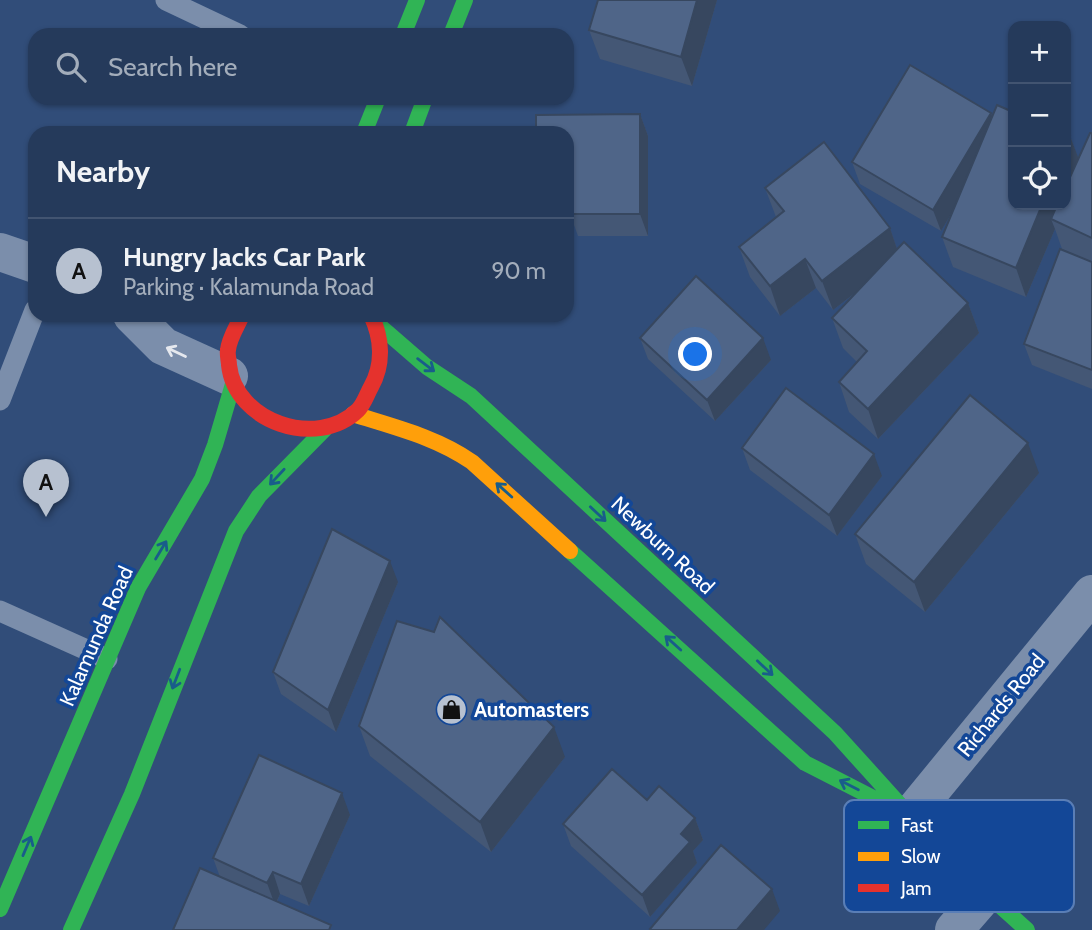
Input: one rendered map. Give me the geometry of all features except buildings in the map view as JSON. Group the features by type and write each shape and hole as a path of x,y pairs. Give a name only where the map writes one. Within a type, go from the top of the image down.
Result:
{"main road":[{"path":"406,28 417,0"},
{"path":"454,28 465,0"},
{"path":"366,126 374,105"},
{"path":"415,126 422,105"},
{"name":"Kalamunda Road","path":"0,909 138,588 202,479 233,385 227,343 238,322"},
{"path":"71,930 132,794 236,531 259,496 325,429 353,414 371,394 380,355 374,322"},
{"name":"Newburn Road","path":"377,322 427,368 471,396 825,723 894,800"},
{"path":"233,385 254,412 276,424 292,428 325,429"},
{"name":"Newburn Road","path":"353,414 454,448 806,762 877,800"},
{"path":"100,829 132,794"},
{"name":"Newburn Road","path":"1008,912 1027,930"}],"street":[{"path":"0,252 28,262"},
{"path":"139,322 163,346 233,385"},
{"name":"Richards Road","path":"923,800 1092,594"},
{"path":"954,930 969,912"}],"lane":[{"path":"166,0 225,28"},
{"path":"0,400 30,322"},
{"path":"0,611 107,659"}],"traffic: fast":[{"path":"406,28 417,0"},
{"path":"454,28 465,0"},
{"path":"367,126 375,105"},
{"path":"415,126 422,105"},
{"path":"375,322 427,367 471,396 835,733 896,800"},
{"path":"0,909 138,588 202,479 233,384"},
{"path":"71,930 132,794 236,531 259,496 325,429"},
{"path":"570,551 805,763 877,800"},
{"path":"1007,912 1027,930"}],"traffic: slow":[{"path":"353,414 414,434 458,453 472,462 570,551"}],"traffic: jam":[{"path":"239,322 228,352 235,385 246,402 262,415 280,424 301,428 321,428 341,422 362,405 380,360 379,342 373,322"}],"place":[{"name":"Hungry Jacks Car Park","path":"46,517"},
{"name":"Automasters","path":"451,709"}]}
